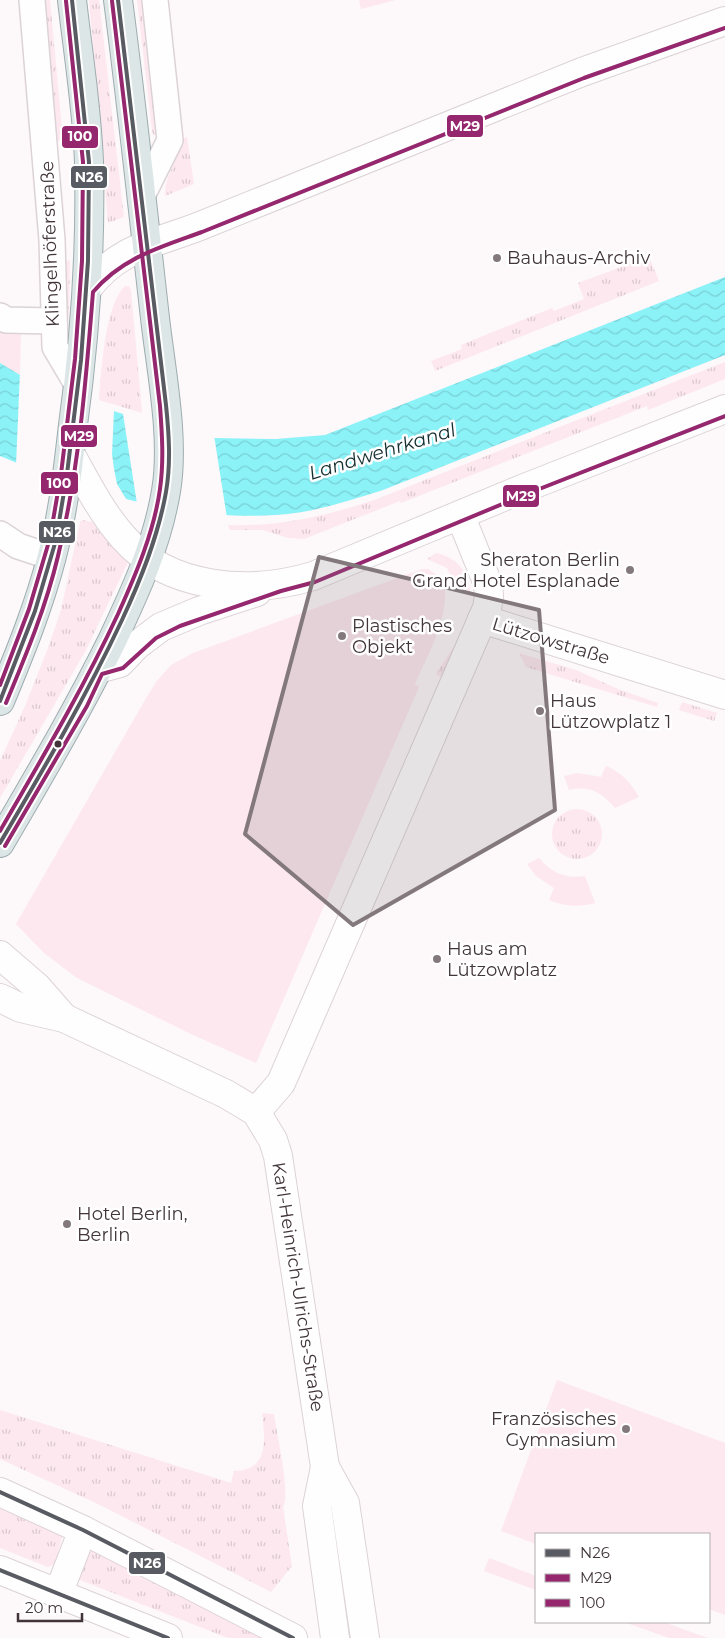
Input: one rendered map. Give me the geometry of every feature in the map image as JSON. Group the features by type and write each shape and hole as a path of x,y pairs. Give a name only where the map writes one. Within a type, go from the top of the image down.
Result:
{"main road":[{"name":"Klingelhöferstraße","path":"72,0 89,159 87,289 78,389"},
{"path":"0,843 82,703 137,589 149,559 161,516 169,472 166,419 143,194 118,0"},
{"name":"Klingelhöferstraße","path":"87,289 113,261 147,244 200,226 582,72 725,21"},
{"path":"0,702 30,627 51,557 70,453 78,389"},
{"path":"98,669 120,663 137,644 168,624 279,585 313,576 725,408"},
{"path":"70,453 98,502 124,538 149,559 176,575 191,580 223,584 279,585"},
{"name":"Lützowstraße","path":"460,515 488,584 488,602 482,619 725,695"},
{"path":"0,998 21,1008 64,1018 226,1094 256,1112 281,1084 482,619"},
{"path":"0,955 36,986 64,1018"},
{"name":"Karl-Heinrich-Ulrichs-Straße","path":"256,1112 273,1140 278,1156 326,1467 345,1503 365,1638"},
{"name":"Karl-Heinrich-Ulrichs-Straße","path":"326,1467 317,1506 334,1638"},
{"path":"0,1492 83,1530 293,1638"},
{"path":"58,1594 83,1530"},
{"path":"0,1570 168,1638"}],"street":[{"name":"Klingelhöferstraße","path":"32,0 50,210 52,321 55,347 78,389"},
{"path":"143,194 170,140 154,0"},
{"path":"0,316 6,320 52,321"},
{"path":"0,534 18,546 51,557"}],"highlighted area":[{"path":"319,557 539,610 555,810 353,925 245,834"}],"green space":[{"path":"41,0 50,0 63,140 54,141"},
{"path":"89,0 99,0 124,217 108,223"},
{"path":"137,0 146,0 159,135 153,135 152,130"},
{"path":"359,0 396,0 361,9"},
{"path":"187,137 194,184 165,196 165,188 178,154 181,139"},
{"path":"649,257 659,281 435,371 431,361 462,349 461,345 552,308 554,311 584,299 578,283"},
{"path":"70,260 69,313 66,337 61,264"},
{"path":"125,286 129,286 131,290 142,413 99,400 105,339 113,307 118,295"},
{"path":"0,323 21,330 20,375 0,363"},
{"path":"725,362 725,379 648,410 647,406 401,503 400,501 304,539 288,538 263,530 230,530 228,525 266,524 302,519 374,500"},
{"path":"83,520 101,524 129,560 85,652 0,798 0,761 25,706 48,648 61,610 80,522"},
{"path":"436,553 449,558 460,566 467,578 470,592 455,586 447,568 427,559"},
{"path":"422,569 428,569 443,579 445,592 444,606 438,633 415,684 419,687 256,1063 193,1035 77,978 44,953 16,924 145,700 156,682 171,665 193,653"},
{"path":"453,648 456,649 446,674 439,676 436,674"},
{"path":"519,653 576,670 618,689 658,703 657,707 526,667"},
{"path":"682,702 717,713 714,721 679,710"},
{"path":"606,766 616,771 625,779 639,797 615,808 606,798 595,792 583,789 569,790 564,776 578,773 601,777"},
{"path":"572,809 582,809 595,816 602,829 602,839 595,852 582,859 572,859 563,855 556,848 552,839 552,829 556,820 563,813"},
{"path":"539,858 549,868 559,874 571,877 585,876 595,903 572,906 549,900 554,888 536,876 527,864"},
{"path":"557,1380 725,1443 725,1615 710,1609 710,1533 535,1533 535,1544 501,1531"},
{"path":"0,1410 231,1483 234,1471 246,1469 254,1465 259,1459 264,1443 262,1413 274,1414 284,1477 285,1501 283,1507 292,1566 271,1592 98,1504 0,1459"},
{"path":"0,1504 63,1533 55,1564 48,1567 0,1548"},
{"path":"89,1549 270,1638 228,1638 80,1580 78,1578"},
{"path":"489,1558 535,1576 535,1590 484,1571"},
{"path":"627,1623 666,1623 708,1638 669,1638"}],"water":[{"name":"Landwehrkanal","path":"725,277 725,355 383,490 330,506 290,514 240,516 170,508 101,492 0,456 0,363 20,375 111,410 214,438 276,439 325,435"}],"pier":[{"path":"20,372 112,408 214,435 227,518 137,504 123,414 114,411 112,454 114,469 117,484 128,502 84,490 16,465"}],"transit line":[{"name":"N26","path":"0,701 35,611 56,540 67,474 81,360 88,261 89,162 72,0"},
{"name":"N26","path":"0,843 79,705 122,620 154,541 168,481 169,448 166,405 118,0"},
{"name":"100","path":"0,685 29,609 50,538 61,474 75,359 82,261 83,162 66,1"},
{"name":"100","path":"0,831 105,642 138,568 149,537 160,489 162,458 160,406 112,1"},
{"name":"M29","path":"6,703 42,612 58,556 76,458 93,292 105,280 117,270 157,248 202,232 584,78 725,28"},
{"name":"M29","path":"5,846 87,706 102,674 123,668 156,638 180,626 281,591 315,582 524,495 725,416"},
{"name":"N26","path":"0,1492 83,1530 293,1638"},
{"name":"N26","path":"0,1570 168,1638"}],"place":[{"name":"Bauhaus-Archiv","path":"497,258"},
{"name":"Sheraton Berlin Grand Hotel Esplanade","path":"630,570"},
{"name":"Plastisches Objekt","path":"342,636"},
{"name":"Haus Lützowplatz 1","path":"540,711"},
{"name":"Haus am Lützowplatz","path":"437,959"},
{"name":"Hotel Berlin, Berlin","path":"67,1224"},
{"name":"Französisches Gymnasium","path":"626,1429"}]}
